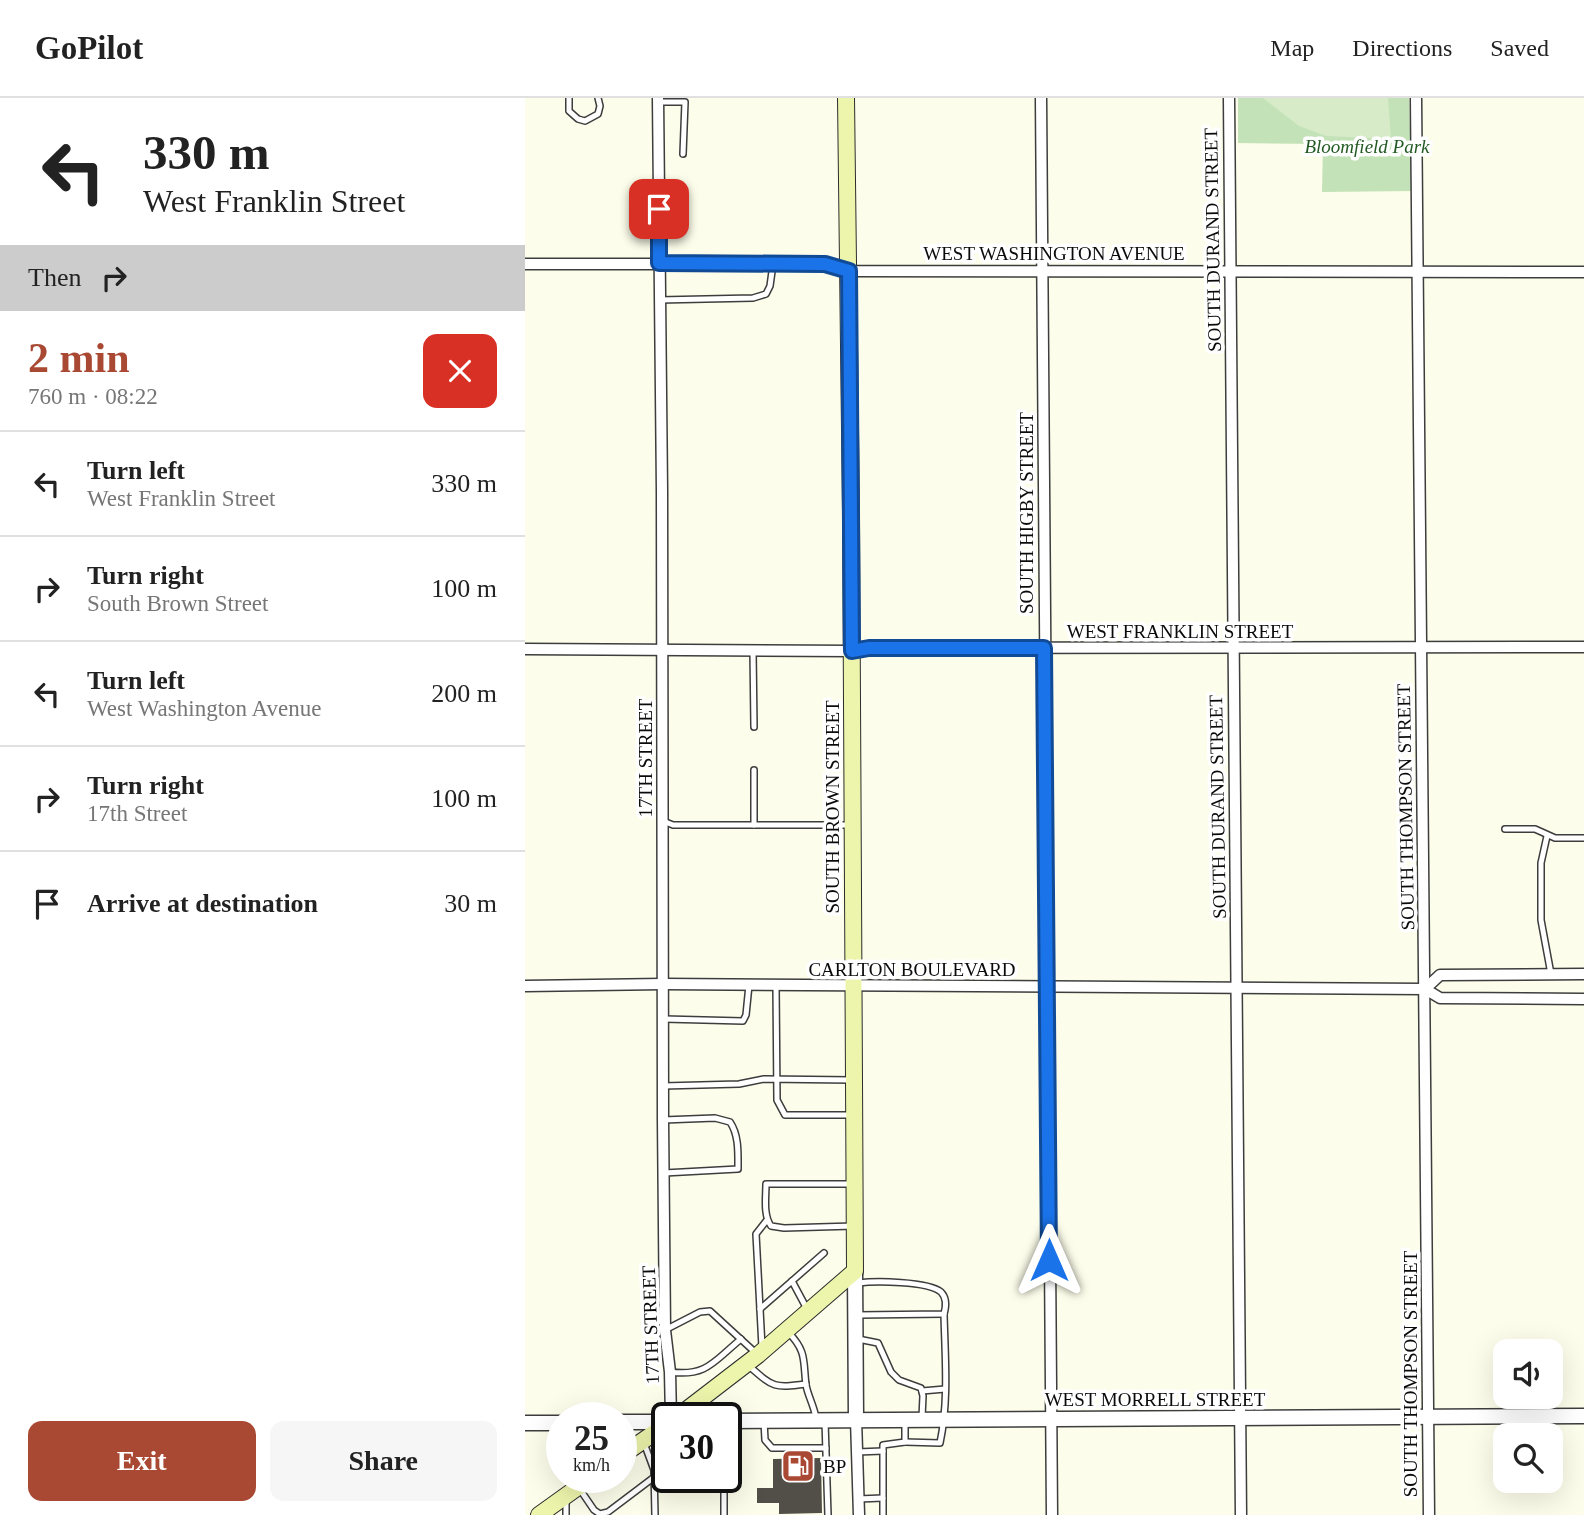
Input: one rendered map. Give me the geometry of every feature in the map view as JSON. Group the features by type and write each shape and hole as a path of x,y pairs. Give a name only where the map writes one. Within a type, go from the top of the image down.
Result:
{"main road":[{"name":"SOUTH BROWN STREET","path":"846,98 855,1277"},
{"path":"697,1402 855,1277"},
{"path":"637,1444 651,1434"},
{"path":"539,1515 569,1493"}],"street":[{"name":"SOUTH HIGBY STREET","path":"1041,98 1052,1515"},
{"name":"SOUTH DURAND STREET","path":"1229,98 1241,1515"},
{"name":"SOUTH THOMPSON STREET","path":"1416,98 1429,1515"},
{"name":"17TH STREET","path":"658,100 665,1330 671,1402"},
{"name":"WEST WASHINGTON AVENUE","path":"525,264 825,264 849,271 1584,272"},
{"name":"WEST FRANKLIN STREET","path":"525,649 852,651 869,648 1584,647"},
{"name":"CARLTON BOULEVARD","path":"1425,989 1440,975 1584,974"},
{"name":"CARLTON BOULEVARD","path":"525,986 1236,986 1425,989 1440,998 1584,999"},
{"name":"SOUTH BROWN STREET","path":"855,1277 859,1515"},
{"name":"WEST MORRELL STREET","path":"742,1421 1584,1416"},
{"path":"525,1423 546,1423"}],"lane":[{"path":"569,98 569,111 585,121 598,114 600,98"},
{"path":"658,100 685,102 683,154"},
{"path":"659,300 753,298 766,294 773,264"},
{"path":"753,651 754,727"},
{"path":"754,770 754,825"},
{"path":"663,821 673,825 853,825"},
{"path":"1505,829 1535,829 1547,836 1584,838"},
{"path":"1547,836 1541,863 1541,920 1551,974"},
{"path":"663,1019 743,1021 750,985"},
{"path":"776,986 777,1100 785,1115 855,1115"},
{"path":"663,1086 740,1084 777,1079 855,1080"},
{"path":"663,1120 715,1118 730,1122 736,1130 738,1169 664,1173"},
{"path":"854,1184 767,1184 767,1220 771,1226 784,1228 854,1226"},
{"path":"756,1357 760,1309 755,1234 767,1220"},
{"path":"760,1309 824,1253"},
{"path":"855,1277 932,1288 942,1293 945,1298 945,1419 940,1443 883,1444 883,1515"},
{"path":"792,1281 809,1312"},
{"path":"665,1330 700,1312 710,1311 741,1339 756,1357 769,1384 779,1387 806,1384"},
{"path":"855,1315 944,1314"},
{"path":"787,1331 800,1344 806,1384 821,1421 826,1448 828,1515"},
{"path":"670,1372 688,1375 701,1372 741,1339"},
{"path":"855,1339 878,1343 891,1372 899,1380 909,1382 922,1391 946,1389"},
{"path":"922,1391 922,1419"},
{"path":"905,1419 905,1443"},
{"path":"764,1421 765,1440 772,1448 826,1448"},
{"path":"643,1440 651,1462"},
{"path":"857,1452 883,1451"},
{"path":"637,1490 651,1480"},
{"path":"566,1515 572,1493"},
{"path":"574,1493 600,1514 608,1512 633,1493"},
{"path":"654,1493 655,1515"},
{"path":"724,1493 724,1515"},
{"path":"858,1499 883,1498"}],"green space":[{"name":"Bloomfield Park","path":"1238,98 1409,98 1412,191 1322,192 1323,144 1238,143"},
{"path":"1263,98 1388,98 1391,139 1326,136 1299,126"}],"building":[{"path":"821,1458 822,1513 779,1514 779,1503 757,1503 757,1488 773,1488 773,1459"}],"place":[{"name":"BP","path":"798,1466"}],"route":[{"path":"659,209 659,263 825,264 849,271 852,651 869,648 1044,648 1049,1260"}]}
